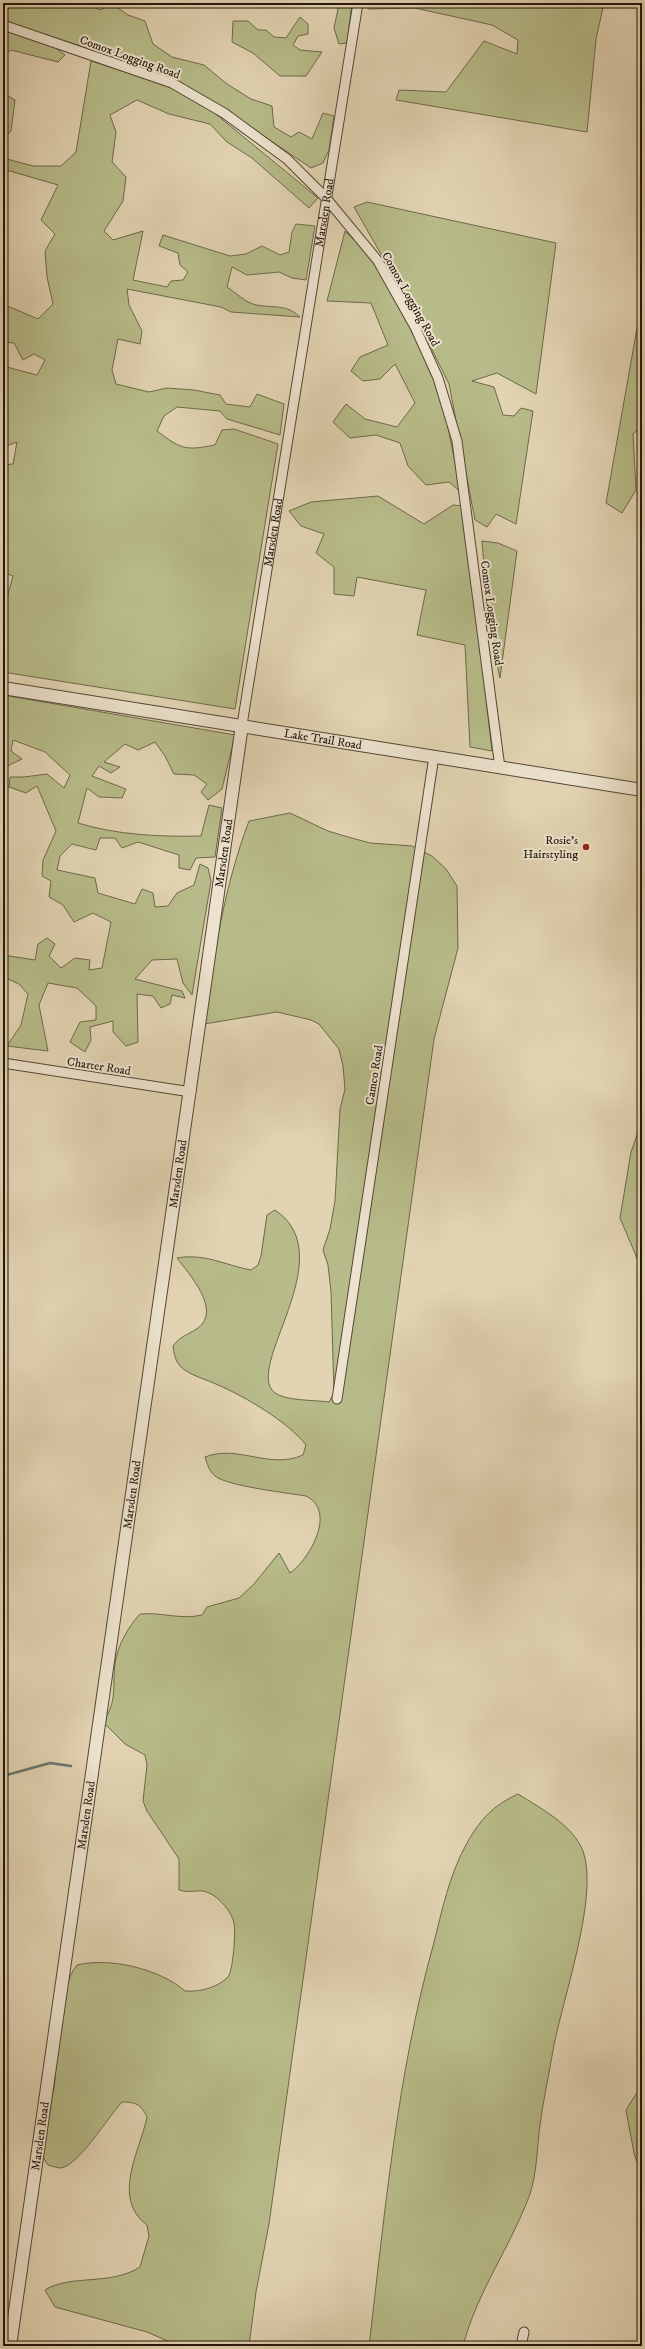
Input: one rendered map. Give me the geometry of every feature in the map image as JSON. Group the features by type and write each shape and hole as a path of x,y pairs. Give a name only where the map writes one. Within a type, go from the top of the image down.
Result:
{"street":[{"name":"Marsden Road","path":"10,2346 191,1092 242,725 358,3"},
{"name":"Comox Logging Road","path":"3,25 172,83 224,113 287,159 326,198 378,261 416,327 438,378 457,441 500,768"},
{"name":"Lake Trail Road","path":"3,688 642,790"},
{"name":"Camco Road","path":"337,1398 434,756"},
{"name":"Charter Road","path":"3,1063 191,1092"},
{"path":"521,2346 524,2332"}],"green space":[{"path":"3,3 37,3 47,8 51,3 83,4 101,10 111,3 128,15 145,21 153,44 172,57 204,65 227,84 251,99 272,106 274,127 291,137 299,132 312,139 323,113 334,116 329,150 323,163 311,168 209,99 158,71 3,21"},
{"path":"336,3 352,3 347,43 339,44 334,28 338,9"},
{"path":"369,3 604,3 596,39 587,132 396,100 399,90 446,92 484,41 517,54 518,40 492,25 415,8 368,9"},
{"path":"300,17 308,24 308,34 298,36 293,45 300,50 322,52 306,76 280,76 253,53 232,42 233,21 248,21 258,30 266,30 274,37 286,38"},
{"path":"3,30 54,47 65,55 58,62 11,50 3,56"},
{"path":"91,61 167,85 212,111 318,198 309,208 252,158 227,142 210,124 169,114 137,100 110,115 116,132 112,162 126,177 123,201 104,231 113,240 143,231 133,280 167,287 171,281 183,280 188,272 180,265 178,253 159,246 163,235 230,256 246,254 262,246 280,255 289,252 292,232 296,224 315,226 306,280 292,278 279,272 247,275 232,267 227,287 252,304 285,308 300,317 231,312 221,307 127,289 129,305 142,331 140,344 118,339 112,370 116,384 149,392 167,388 194,390 220,395 226,404 250,407 257,394 284,404 280,435 227,419 220,411 177,407 164,416 157,431 172,442 190,448 215,445 222,430 234,429 278,444 235,709 3,672 3,612 13,576 3,572 3,465 13,464 17,442 3,447 3,366 37,375 45,360 34,354 23,360 14,343 3,342 3,304 38,319 53,304 47,277 45,251 55,234 41,220 58,185 3,169 3,158 33,166 61,166 76,152"},
{"path":"3,93 15,100 11,131 3,139"},
{"path":"367,202 556,243 536,394 497,373 472,381 494,387 503,415 514,416 521,408 533,411 516,524 496,514 487,527 475,520 449,384 409,303 354,207"},
{"path":"345,231 368,254 403,312 440,388 461,492 449,482 426,485 408,466 400,443 376,435 350,438 333,422 346,404 365,419 397,427 415,403 395,364 380,379 363,381 351,371 360,357 388,345 371,303 327,301"},
{"path":"642,300 642,426 633,434 636,490 622,513 606,503"},
{"path":"378,496 424,524 453,505 464,506 492,751 470,747 465,645 417,635 426,590 357,577 354,596 334,594 334,567 316,553 324,534 301,526 289,511 311,502"},
{"path":"482,541 498,543 517,551 500,678 489,628"},
{"path":"3,695 235,735 222,789 208,800 201,792 207,784 194,775 174,774 165,756 155,742 138,750 125,744 104,762 120,767 111,773 99,766 92,776 126,789 122,798 99,797 87,788 78,823 124,833 170,836 201,836 209,805 222,808 215,857 196,858 190,870 179,868 179,855 138,842 122,848 115,838 100,838 96,850 72,844 60,856 57,870 95,878 98,893 135,904 142,889 153,893 155,907 168,906 177,893 194,885 200,864 208,868 211,881 192,995 183,983 177,959 152,960 135,979 182,991 185,998 172,995 170,1004 161,1008 153,996 137,994 138,1042 126,1046 113,1032 113,1021 90,1027 91,1040 85,1052 70,1042 80,1022 96,1020 96,1006 77,988 48,983 39,1005 48,1051 7,1046 21,1025 28,994 19,984 6,978 3,979 3,955 35,960 38,944 47,938 55,944 49,956 61,968 75,958 90,960 89,970 102,968 111,922 93,913 74,922 63,905 49,897 51,881 42,876 43,860 56,831 37,786 26,793 9,787 10,777 47,774 64,788 70,775 45,752 13,740 11,751 22,759 3,768"},
{"path":"290,813 328,831 370,843 412,846 432,856 446,869 457,886 458,948 434,1039 269,2224 256,2292 249,2346 179,2346 147,2332 55,2307 45,2290 66,2282 104,2278 129,2273 140,2267 149,2236 147,2225 136,2214 131,2202 129,2188 134,2159 147,2117 145,2113 134,2103 122,2102 85,2150 68,2165 61,2168 48,2165 46,2163 43,2156 43,2143 48,2108 54,2088 62,2006 71,1975 77,1965 104,1963 134,1967 149,1971 175,1983 185,1991 191,1991 214,1987 224,1981 230,1973 233,1959 235,1934 234,1923 231,1914 224,1905 213,1895 206,1892 179,1890 179,1859 147,1811 143,1801 147,1765 145,1755 125,1744 103,1722 108,1714 113,1700 115,1663 121,1643 131,1625 140,1614 186,1617 202,1615 207,1607 239,1598 254,1584 279,1553 290,1573 298,1566 312,1546 320,1523 319,1512 315,1503 306,1496 232,1483 222,1480 211,1472 205,1457 229,1453 266,1459 290,1459 303,1455 306,1445 289,1428 266,1411 229,1390 193,1375 184,1369 177,1361 173,1346 181,1338 198,1328 204,1320 207,1312 201,1292 177,1258 205,1258 251,1270 258,1265 261,1256 267,1215 275,1210 293,1230 299,1254 297,1282 271,1360 268,1380 275,1393 286,1398 329,1402 334,1393 331,1292 328,1265 323,1250 330,1229 335,1201 340,1109 345,1089 343,1066 339,1049 319,1024 311,1020 277,1012 204,1024 216,947 226,896 240,846 249,821"},
{"path":"642,1121 642,1270 620,1218 631,1152"},
{"path":"518,1794 546,1811 572,1833 583,1851 587,1871 583,1923 556,2034 541,2116 535,2169 530,2194 485,2288 469,2326 463,2346 369,2346 401,2094 410,2044 443,1906 455,1868 472,1834 488,1814 509,1798"},
{"path":"642,2093 642,2177 634,2153 626,2110 636,2094"}],"waterway":[{"path":"3,1776 50,1763 71,1766"}],"place":[{"name":"Rosie's Hairstyling","path":"586,847"}]}
